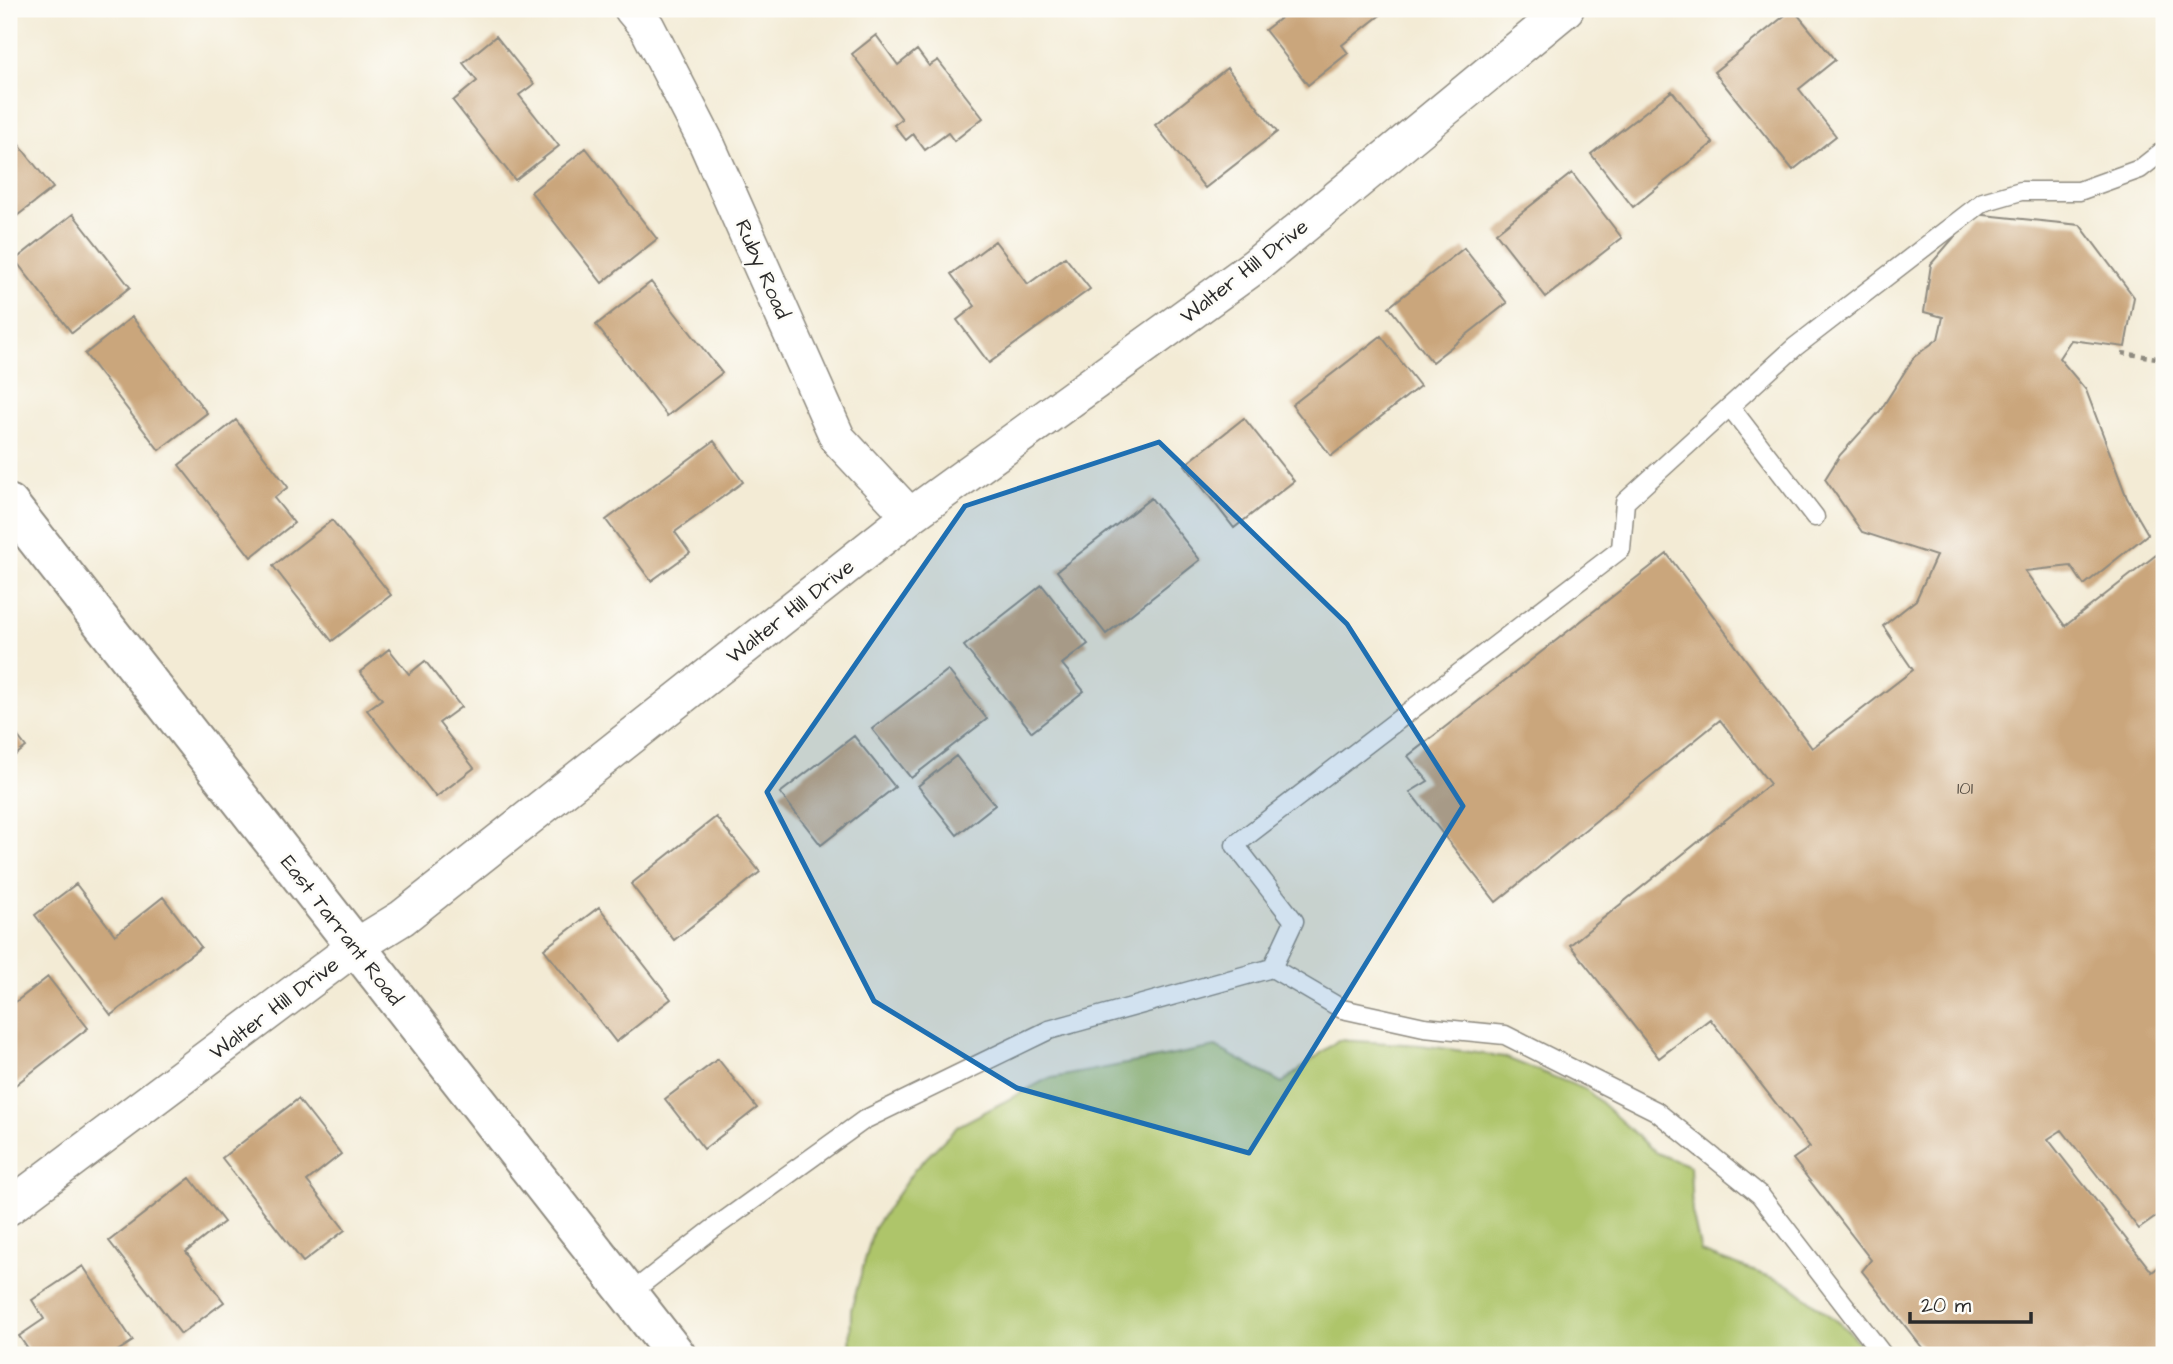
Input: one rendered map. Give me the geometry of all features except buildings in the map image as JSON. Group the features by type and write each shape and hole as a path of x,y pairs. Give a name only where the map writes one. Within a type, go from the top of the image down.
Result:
{"street":[{"name":"Ruby Road","path":"632,9 647,27 706,142 838,439 910,516"},
{"name":"Walter Hill Drive","path":"9,1207 355,947 402,918 910,516 1255,266 1566,9"},
{"name":"East Tarrant Road","path":"9,503 676,1355"}],"lane":[{"path":"1272,968 1294,921 1235,845 1622,549 1625,502 1795,347 1983,202 2021,191 2079,191 2140,169 2164,150"},
{"path":"1731,408 1815,517"},
{"path":"628,1295 714,1228 863,1120 1049,1030 1272,968 1342,1009 1424,1027 1505,1035 1656,1111 1760,1195 1882,1355"}],"path":[{"path":"2122,353 2164,359"}],"highlighted area":[{"path":"1159,442 1347,624 1463,806 1249,1153 1017,1088 874,1001 767,792 965,506"}],"green space":[{"path":"1338,1040 1421,1045 1504,1057 1587,1090 1656,1153 1690,1166 1692,1212 1701,1252 1789,1284 1849,1331 1868,1355 850,1355 851,1310 874,1228 915,1169 958,1126 1047,1079 1216,1047 1282,1083"}]}
